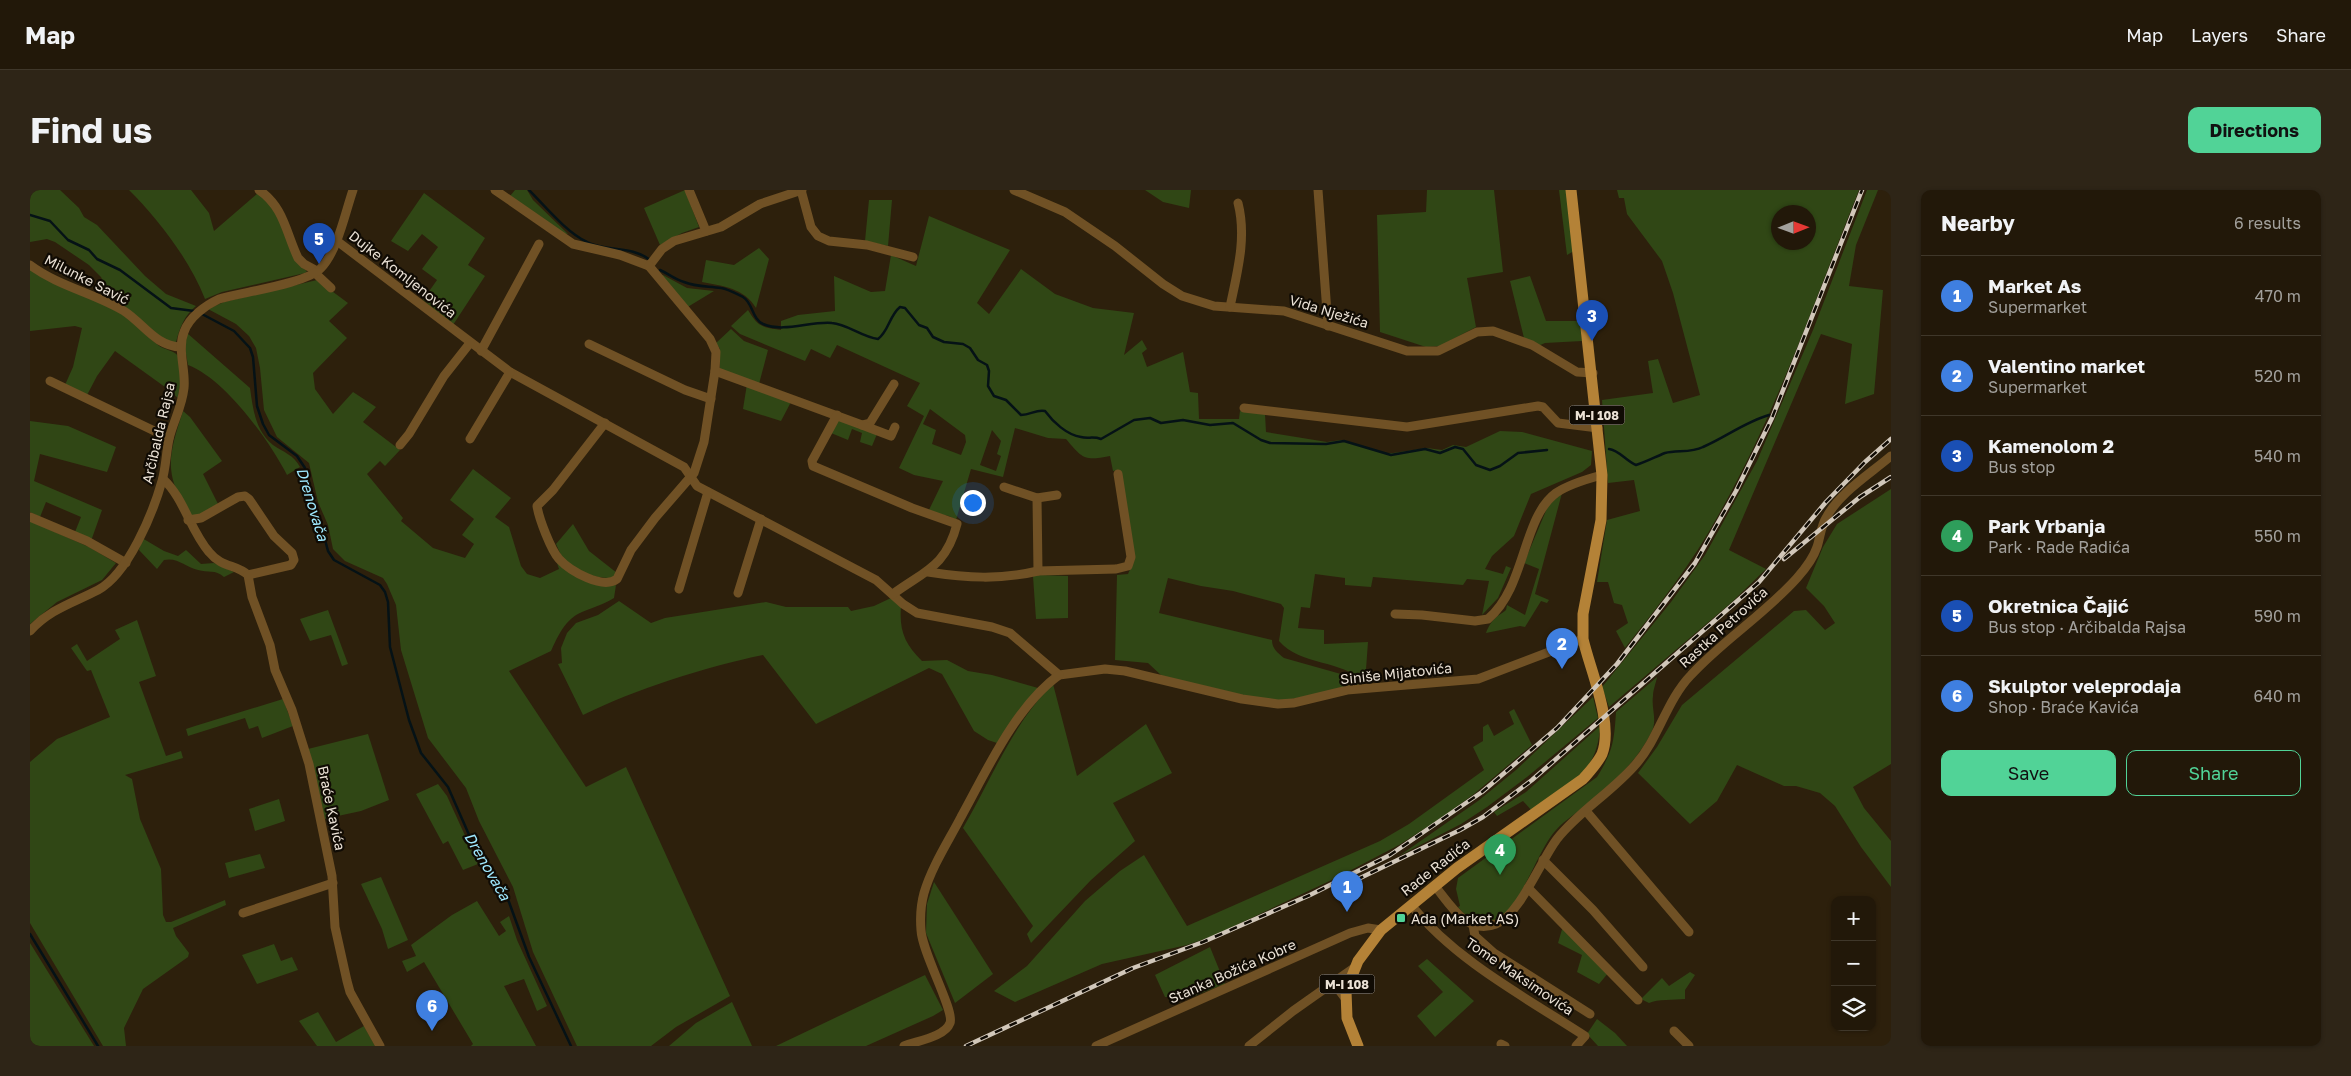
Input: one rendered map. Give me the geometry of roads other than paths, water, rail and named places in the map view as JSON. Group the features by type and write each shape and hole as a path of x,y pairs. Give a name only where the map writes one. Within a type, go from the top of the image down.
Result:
{"main road":[{"name":"M-I 108","path":"1571,190 1593,374 1602,475 1601,520 1583,614 1583,639"},
{"name":"Rade Radića","path":"1358,1046 1347,1018 1345,998 1354,968 1381,930 1457,868 1583,779 1596,764 1604,746 1604,716 1583,639"}],"street":[{"path":"259,190 270,197 279,209 298,258 316,272 331,288"},
{"name":"Dujke Komljenovića","path":"353,190 337,241 481,352 510,372 684,467 697,486 876,580 903,604 917,613 992,627 1010,633 1059,675"},
{"path":"495,190 573,244 620,255 649,266 710,339 716,352 715,371 704,442 694,473 655,518 631,550 614,581 607,584 599,583 560,560 555,553 537,506 553,490 605,423"},
{"path":"689,190 706,231"},
{"path":"649,266 668,244 725,225 760,204 801,190 811,228 818,236 829,240 867,246 913,257"},
{"name":"Vida Nježića","path":"1014,190 1065,212 1116,246 1173,291 1214,306 1284,311 1396,348 1430,352 1443,350 1477,332 1493,331 1532,345 1577,372 1593,374"},
{"path":"1318,190 1328,326"},
{"path":"1230,307 1240,253 1241,218 1238,203"},
{"path":"316,272 325,263 337,241"},
{"path":"481,352 540,244"},
{"name":"Milunke Savić","path":"30,265 50,278 87,292 126,312 167,346 181,347"},
{"name":"Arčibalda Rajsa","path":"30,631 54,610 99,589 116,576 126,563 163,479 169,438 181,406 184,390 184,365 181,347 186,326 202,310 219,299 301,279 316,272"},
{"path":"400,445 409,434 444,376 470,343"},
{"path":"588,344 685,390 711,399"},
{"path":"715,371 891,436 895,427"},
{"path":"470,439 510,372"},
{"path":"50,381 169,438"},
{"path":"862,425 870,422 894,384"},
{"path":"1244,408 1407,427 1538,406 1543,407 1558,423 1598,428"},
{"path":"837,415 812,461 813,466 912,508 957,524 945,554 928,572 893,594"},
{"name":"Rastka Petrovića","path":"1473,925 1487,926 1504,920 1528,888 1543,860 1568,826 1615,786 1637,763 1679,688 1689,676 1713,652 1795,580 1806,567 1817,548 1825,519 1836,504 1891,456"},
{"path":"928,572 996,578 1013,577 1038,571 1116,569 1128,566 1131,556 1118,474"},
{"path":"1395,614 1475,621 1488,619 1508,595 1532,531 1550,499 1565,488 1602,475"},
{"path":"163,479 173,491 188,520 196,535 215,559 248,575 291,565 294,560 292,553 274,536 245,496 238,497 200,518 188,520"},
{"path":"1004,487 1037,498 1057,495"},
{"path":"679,589 708,492"},
{"path":"1037,498 1038,571"},
{"path":"30,517 87,541 126,563"},
{"path":"738,593 761,518"},
{"name":"Braće Kavića","path":"248,575 252,597 270,645 275,670 292,710 309,764 333,883 335,927 350,992 380,1046"},
{"name":"Siniše Mijatovića","path":"1059,675 1105,670 1125,671 1242,700 1278,704 1293,703 1347,690 1367,690 1478,679 1583,639"},
{"path":"904,1046 940,1033 946,1029 951,1021 950,1010 929,964 921,932 921,908 928,880 988,767 1024,710 1039,690 1059,675"},
{"path":"1586,811 1689,932"},
{"path":"1543,860 1592,910 1643,967"},
{"path":"242,913 333,883"},
{"path":"1435,886 1458,915 1473,925 1475,936 1494,953 1590,1014"},
{"path":"1528,888 1638,1000"},
{"name":"Tome Maksimovića","path":"1411,905 1434,931 1487,972 1585,1036 1576,1046"},
{"path":"1358,930 1365,937 1366,949"},
{"name":"Stanka Božića Kobre","path":"1096,1046 1358,930 1381,930"},
{"path":"1249,1046 1293,1011 1354,968"},
{"path":"1327,987 1339,990 1345,998"},
{"path":"1674,1031 1689,1046"}],"waterway":[{"path":"529,190 556,219 579,238 595,245 635,252 650,260"},
{"name":"Drenovača","path":"30,215 50,221 68,240 89,250 97,259 120,270 171,308 194,311"},
{"path":"660,270 689,284 724,289 743,297 749,303 759,322 771,326 788,327 832,323 878,339 885,332 896,311 900,307 905,308 919,325 927,328 933,337 944,342 963,344 970,348 978,360 987,365 989,371 988,386 994,396 1006,400 1021,415 1045,411 1056,424 1066,431 1084,438 1101,439 1134,420 1150,418 1161,423 1183,420 1210,425 1233,423 1261,440 1270,443 1326,444 1344,441 1391,455 1425,449 1440,453 1455,447 1463,449 1476,465 1490,470 1500,466 1518,453 1547,450"},
{"name":"Drenovača","path":"200,313 234,331 250,348 253,357 257,406 263,424 269,435 297,456 305,468 311,502 320,521 328,551 334,560 380,585 385,592 388,602 390,647 409,720 421,753 448,787 470,837 509,902 529,957 571,1046"},
{"path":"1609,449 1616,451 1636,465 1665,453 1698,449 1769,415"},
{"path":"30,934 98,1046"}],"railway":[{"path":"966,1046 1133,968 1203,942 1310,895 1390,855 1482,792 1557,728 1617,664 1695,563 1736,491 1772,418 1862,190"},
{"path":"1356,880 1483,817 1532,780 1759,582 1826,502 1865,462 1891,439"},
{"path":"1784,559 1860,497 1891,477"}],"place":[{"name":"Okretnica Čajić","path":"319,264"},
{"name":"Kamenolom 2","path":"1592,341"},
{"name":"Valentino market","path":"1562,669"},
{"name":"Park Vrbanja","path":"1500,875"},
{"name":"Market As","path":"1347,912"},
{"name":"Ada (Market AS)","path":"1401,918"},
{"name":"Skulptor veleprodaja","path":"432,1031"}]}
